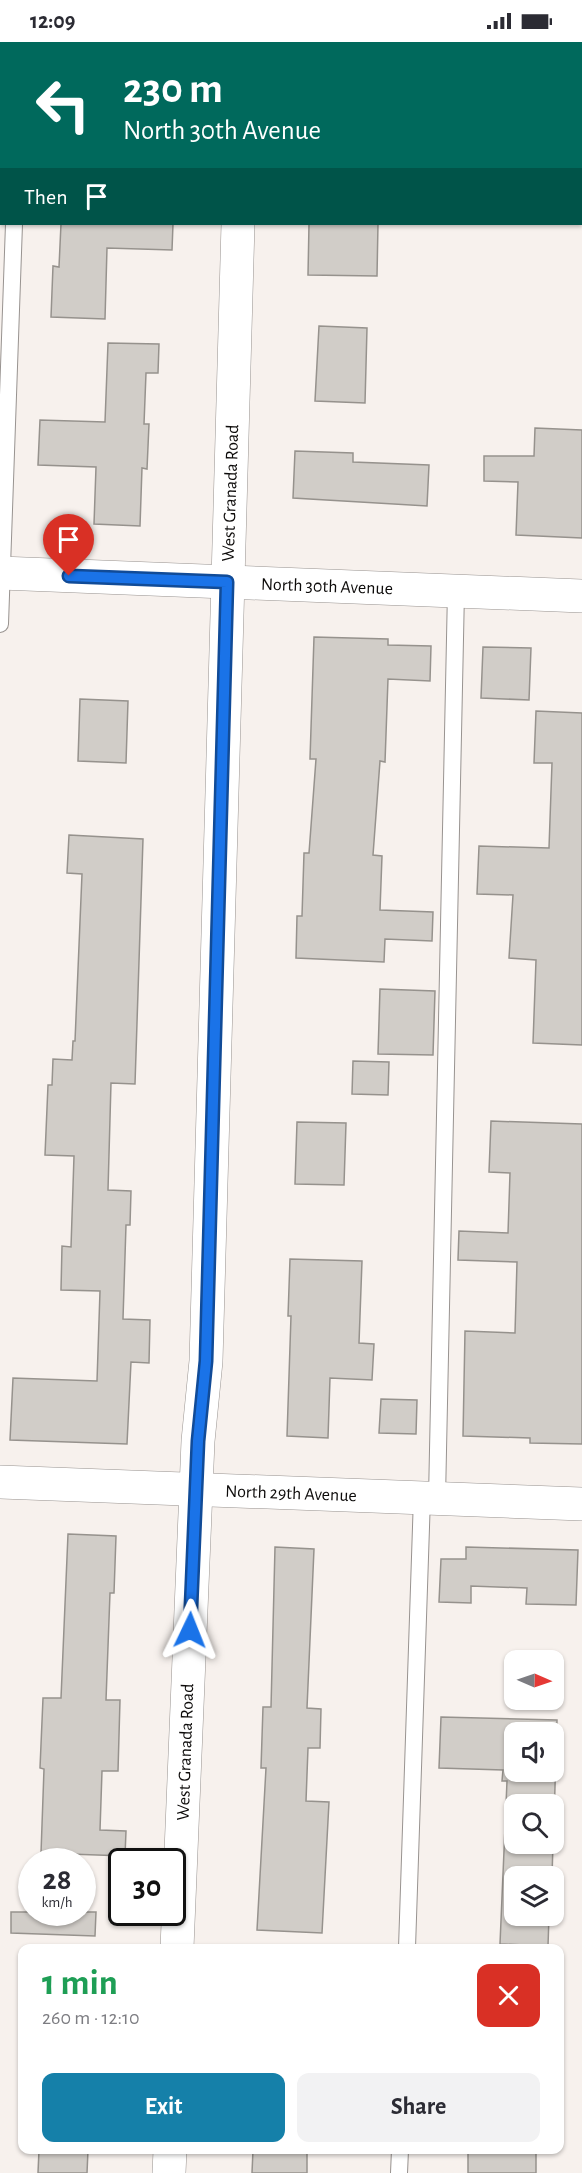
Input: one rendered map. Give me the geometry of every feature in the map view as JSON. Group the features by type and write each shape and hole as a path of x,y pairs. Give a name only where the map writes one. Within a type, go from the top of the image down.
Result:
{"street":[{"name":"West Granada Road","path":"177,1944 198,1441 206,1361 238,225"},
{"name":"North 30th Avenue","path":"1,573 582,596"},
{"name":"North 29th Avenue","path":"0,1482 582,1504"},
{"path":"169,2173 170,2154"}],"lane":[{"path":"0,624 14,225"},
{"path":"407,1944 430,1497 456,591"},
{"path":"399,2173 400,2154"}],"building":[{"path":"61,225 173,225 172,250 107,248 105,319 51,317 53,266 59,267"},
{"path":"309,225 378,225 377,276 308,275"},
{"path":"319,326 367,328 365,403 315,401"},
{"path":"108,343 159,344 158,373 146,373 144,424 149,424 147,469 142,468 140,526 94,524 96,467 38,465 40,420 105,422"},
{"path":"535,428 582,430 582,538 516,535 518,482 484,481 484,456 534,456"},
{"path":"295,451 353,453 353,462 429,465 427,506 293,498"},
{"path":"314,637 388,639 388,645 431,646 430,681 388,679 385,762 380,761 373,855 382,856 380,910 433,912 432,941 385,939 384,962 296,958 297,916 302,916 304,853 309,853 316,759 310,759"},
{"path":"483,647 531,648 529,700 481,698"},
{"path":"80,699 128,701 126,763 78,761"},
{"path":"536,711 582,713 582,1045 533,1043 536,960 509,958 513,895 477,894 479,846 549,848 552,763 534,763"},
{"path":"69,835 143,839 135,1084 111,1083 108,1190 131,1191 130,1225 126,1225 123,1319 150,1320 149,1363 131,1362 127,1444 10,1440 13,1378 97,1381 100,1291 61,1290 62,1246 71,1247 74,1156 45,1155 48,1085 52,1085 53,1059 72,1060 73,1041 75,1041 82,874 67,873"},
{"path":"380,989 435,991 433,1055 378,1054"},
{"path":"353,1061 389,1062 388,1095 352,1094"},
{"path":"491,1121 582,1124 582,1444 530,1443 530,1438 463,1436 465,1331 515,1333 517,1262 458,1260 459,1231 508,1233 510,1173 489,1172"},
{"path":"297,1122 346,1123 344,1185 295,1184"},
{"path":"290,1259 362,1261 359,1343 374,1344 372,1380 330,1378 328,1438 287,1436 291,1316 288,1316"},
{"path":"381,1399 417,1400 416,1434 379,1433"},
{"path":"68,1534 116,1536 114,1593 110,1593 106,1700 120,1700 118,1771 102,1771 100,1830 126,1831 125,1848 108,1848 108,1855 96,1855 96,1848 41,1848 44,1769 40,1768 43,1698 61,1698"},
{"path":"275,1547 314,1549 307,1708 321,1709 320,1748 308,1748 306,1801 329,1802 322,1933 257,1930 266,1768 261,1768 263,1707 271,1707"},
{"path":"466,1547 578,1550 576,1605 526,1604 527,1588 471,1586 471,1603 439,1602 441,1559 466,1559"},
{"path":"441,1717 557,1720 557,1722 504,1722 504,1781 502,1781 503,1770 439,1768"},
{"path":"507,1782 555,1782 555,1794 506,1794"},
{"path":"504,1851 504,1854 553,1854 552,1866 504,1866 504,1926 549,1926 548,1944 500,1944"},
{"path":"11,1912 18,1912 18,1926 95,1926 95,1936 11,1933"},
{"path":"39,2154 88,2154 87,2173 38,2173"},
{"path":"253,2154 307,2154 307,2173 252,2173"},
{"path":"468,2154 536,2154 536,2173 468,2173"}],"route":[{"path":"69,576 227,582 206,1361 198,1441 190,1630"}]}
